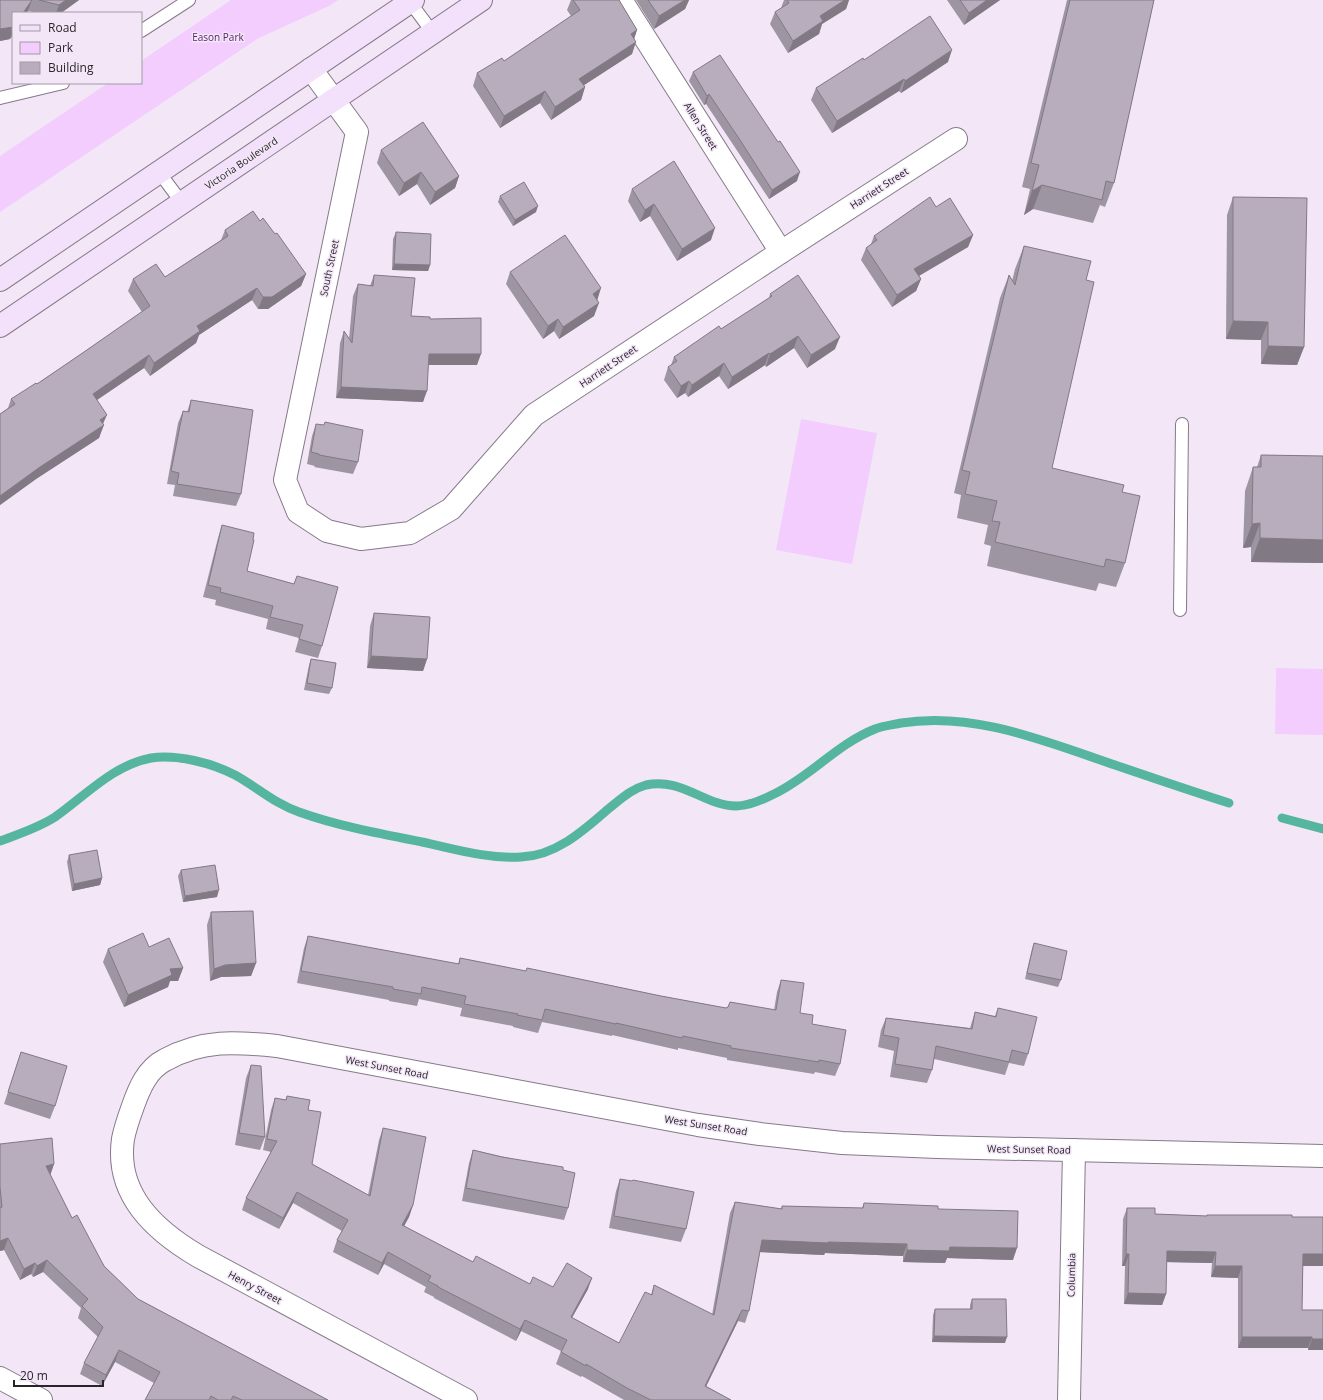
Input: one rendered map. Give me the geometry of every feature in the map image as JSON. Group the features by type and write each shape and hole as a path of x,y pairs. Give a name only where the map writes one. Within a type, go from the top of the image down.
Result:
{"main road":[{"name":"Victoria Boulevard","path":"1,323 182,203 481,0"},
{"path":"0,280 411,1"}],"street":[{"name":"Allen Street","path":"621,0 781,252"},
{"name":"South Street","path":"285,480 357,132 311,69"},
{"name":"Harriett Street","path":"285,480 298,512 327,531 361,539 410,533 451,509 534,415 781,252 956,139"},
{"name":"West Sunset Road","path":"130,1115 136,1096 146,1076 163,1061 185,1051 210,1044 239,1042 277,1046 698,1125 760,1134 842,1143 937,1147 1323,1156"},
{"name":"Henry Street","path":"130,1115 123,1138 122,1157 125,1175 138,1206 149,1220 178,1244 198,1256 466,1400"},
{"name":"Columbia","path":"1068,1400 1074,1150"},
{"path":"0,1378 41,1400"}],"lane":[{"path":"142,31 189,0"},
{"path":"411,1 433,33"},
{"path":"0,98 59,84"},
{"path":"159,172 182,203"},
{"path":"1180,610 1182,424"}],"green space":[{"name":"Eason Park","path":"231,0 338,0 331,5 257,39 0,212 0,156 107,84 142,84 142,60"},
{"path":"801,419 877,433 852,564 776,550"},
{"path":"1276,668 1323,669 1323,735 1275,734"}],"building":[{"path":"0,0 32,0 24,12 12,12 12,27 0,29"},
{"path":"39,0 66,0 59,5"},
{"path":"573,0 619,0 637,30 631,34 636,42 579,79 585,87 555,107 545,91 504,116 477,73 502,58 504,61 580,10"},
{"path":"648,0 685,0 659,16"},
{"path":"787,0 845,0 820,16 823,21 793,41 775,12 789,3"},
{"path":"960,0 987,0 969,13"},
{"path":"1070,0 1154,0 1114,183 1106,181 1102,200 1042,185 1032,191 1039,165 1031,163"},
{"path":"930,16 952,50 905,81 904,79 837,121 816,88 863,58 864,60"},
{"path":"720,55 778,142 780,141 800,172 772,190 709,94 707,96 693,72"},
{"path":"423,122 459,176 435,192 421,172 404,183 381,150"},
{"path":"674,161 715,228 682,249 654,204 645,210 632,189"},
{"path":"524,182 538,206 515,220 500,196"},
{"path":"930,197 936,207 950,198 973,235 914,269 921,279 897,295 866,248 877,240 874,236"},
{"path":"1233,197 1307,198 1304,347 1268,346 1268,322 1233,321"},
{"path":"253,211 260,221 263,218 275,234 277,233 306,274 272,297 263,297 257,288 197,326 200,331 154,363 149,355 93,394 107,415 100,420 104,425 40,467 0,496 0,414 15,404 11,399 36,383 37,384 150,306 133,279 156,264 165,277 228,236 225,230"},
{"path":"396,232 431,234 430,265 394,264"},
{"path":"565,235 601,288 593,294 599,303 563,327 558,319 548,326 510,272"},
{"path":"1024,246 1091,261 1086,280 1094,282 1052,468 1124,485 1122,492 1140,496 1125,563 1106,559 1104,567 995,542 1000,522 992,521 997,501 965,494 970,472 962,470 1009,275 1015,285"},
{"path":"374,275 415,278 411,316 430,317 430,319 481,318 481,354 429,354 427,391 341,387 344,331 352,343 358,284 373,286"},
{"path":"798,275 840,337 811,355 798,336 732,377 724,363 692,385 689,381 681,386 668,367 677,361 674,357 719,326 721,329 772,296 770,294"},
{"path":"191,400 253,410 241,494 177,484 179,473 171,471 183,411 189,412"},
{"path":"325,422 363,430 358,462 319,455 311,452 316,424 324,425"},
{"path":"1261,455 1323,456 1323,540 1260,538 1260,523 1252,524 1253,467 1261,467"},
{"path":"222,525 254,533 254,540 247,571 294,584 297,576 338,587 322,646 299,639 303,625 270,617 273,606 220,592 221,588 208,585"},
{"path":"374,613 430,617 427,659 371,656"},
{"path":"311,659 336,663 332,688 307,683"},
{"path":"97,850 102,878 74,884 69,855"},
{"path":"215,865 219,890 185,896 181,870"},
{"path":"253,911 256,963 225,965 214,969 211,912"},
{"path":"143,933 149,947 169,938 183,968 170,969 172,975 128,995 108,949"},
{"path":"308,936 459,964 460,958 526,971 527,968 726,1008 730,1002 776,1010 781,980 804,983 800,1013 813,1015 812,1024 846,1030 840,1064 731,1048 731,1046 683,1036 682,1038 545,1009 542,1020 464,1004 466,996 422,987 421,994 393,989 393,987 301,971"},
{"path":"1034,943 1067,951 1061,980 1027,973"},
{"path":"998,1008 1037,1017 1028,1054 1012,1050 1009,1062 936,1046 932,1070 895,1064 899,1038 883,1035 886,1018 972,1029 975,1012 996,1017"},
{"path":"21,1052 67,1066 55,1106 8,1092"},
{"path":"251,1065 261,1066 265,1137 239,1133"},
{"path":"287,1096 310,1100 308,1110 321,1112 312,1164 370,1196 383,1128 426,1137 413,1205 402,1225 473,1262 476,1256 530,1284 533,1277 553,1287 567,1263 592,1278 571,1317 619,1343 645,1292 652,1295 654,1285 714,1315 735,1202 782,1209 782,1206 863,1208 864,1203 938,1206 938,1209 1018,1211 1017,1248 950,1247 949,1251 907,1250 907,1244 762,1240 749,1311 742,1310 705,1386 731,1400 651,1400 561,1352 567,1340 525,1320 520,1329 438,1287 428,1281 431,1276 388,1252 382,1263 337,1240 348,1220 297,1192 283,1218 246,1198 277,1141 267,1139 275,1098 286,1100"},
{"path":"52,1138 54,1164 46,1166 72,1218 77,1215 104,1266 138,1299 328,1400 242,1400 233,1396 231,1400 218,1400 211,1396 209,1400 145,1400 160,1372 119,1350 106,1375 84,1363 103,1327 82,1306 88,1299 47,1260 37,1266 35,1263 24,1269 8,1238 0,1241 0,1208 2,1207 0,1187 0,1144"},
{"path":"473,1150 502,1157 563,1167 563,1170 575,1173 568,1208 466,1188"},
{"path":"620,1179 633,1180 694,1192 686,1229 614,1216"},
{"path":"1127,1208 1155,1208 1155,1214 1207,1216 1292,1215 1292,1217 1323,1217 1323,1254 1303,1254 1302,1310 1323,1310 1323,1339 1312,1339 1312,1337 1242,1337 1242,1266 1215,1266 1216,1252 1167,1251 1166,1294 1128,1293 1129,1254 1126,1254"},
{"path":"972,1299 1006,1299 1007,1337 934,1336 935,1309 972,1309"}],"waterway":[{"path":"0,841 49,821 100,782 124,767 151,758 172,757 194,760 226,771 290,809 344,826 483,855 508,857 533,856 568,841 626,795 635,789 646,785 670,785 682,788 714,802 725,805 741,806 762,800 787,787 861,735 884,726 928,720 956,721 983,725 1037,738 1229,803"},
{"path":"1282,818 1323,829"}]}
